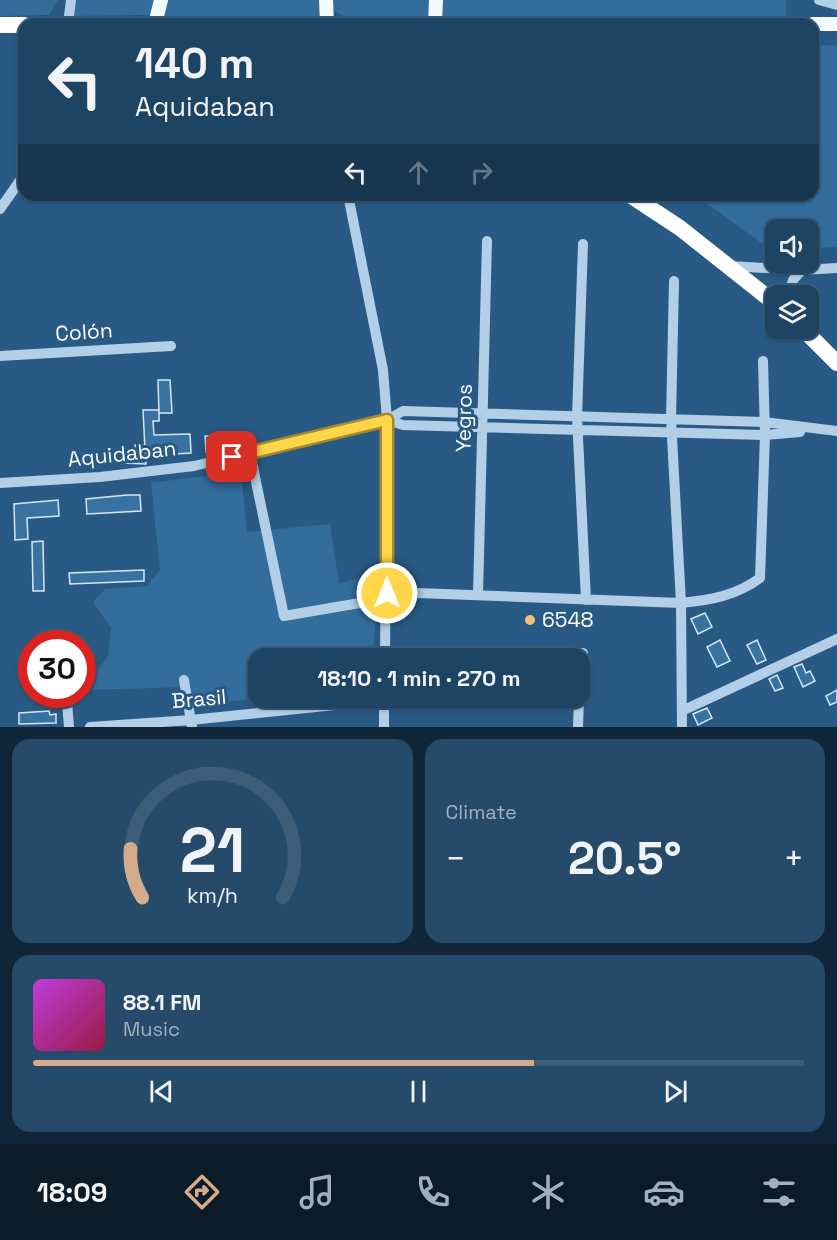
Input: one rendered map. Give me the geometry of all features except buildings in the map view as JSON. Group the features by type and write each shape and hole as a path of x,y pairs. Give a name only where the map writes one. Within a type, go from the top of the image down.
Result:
{"highway":[{"path":"0,25 18,25"},
{"path":"638,201 730,266 765,295"},
{"path":"813,339 837,363"}],"main road":[{"path":"156,18 161,0"},
{"path":"326,0 327,18"},
{"path":"435,18 436,0"},
{"path":"819,24 837,24"}],"street":[{"path":"69,18 71,0"},
{"path":"819,0 837,4"},
{"path":"0,210 18,184"},
{"path":"349,201 383,370 387,420 385,648"},
{"name":"Yegros","path":"478,595 487,241"},
{"path":"584,244 577,417 586,600"},
{"path":"730,266 765,268"},
{"path":"819,269 837,268"},
{"path":"674,281 670,420 681,603 684,710 682,727"},
{"name":"Colón","path":"0,356 171,346"},
{"path":"250,453 284,616 418,593 681,603 703,601 742,591 760,578 765,435 763,361"},
{"name":"Aquidaban","path":"0,483 100,477 194,466 387,420 403,411 764,422 819,430"},
{"path":"387,420 403,425 765,435 819,430 837,431"},
{"path":"684,710 837,639"},
{"path":"184,680 192,724"},
{"path":"67,708 69,727"},
{"name":"Brasil","path":"90,727 192,724 314,708"},
{"path":"383,708 384,727"},
{"path":"578,727 579,708"}],"shaded area":[{"path":"0,0 58,0 49,15 0,16"},
{"path":"67,0 155,0 151,14 147,15 69,16 65,11"},
{"path":"166,0 320,0 322,17 163,16"},
{"path":"330,0 433,0 427,17 346,17 334,11"},
{"path":"442,0 786,0 786,18 441,16"},
{"path":"819,44 837,46 837,247 819,248 819,219 765,219 765,245 703,201 819,201"},
{"path":"241,471 247,532 330,524 339,584 369,574 380,581 373,648 248,648 248,700 197,705 189,687 96,690 96,672 108,656 111,628 93,602 105,589 147,586 160,570 151,483"}],"place":[{"name":"6548","path":"530,620"}],"route":[{"path":"232,457 387,420 387,593"}]}
